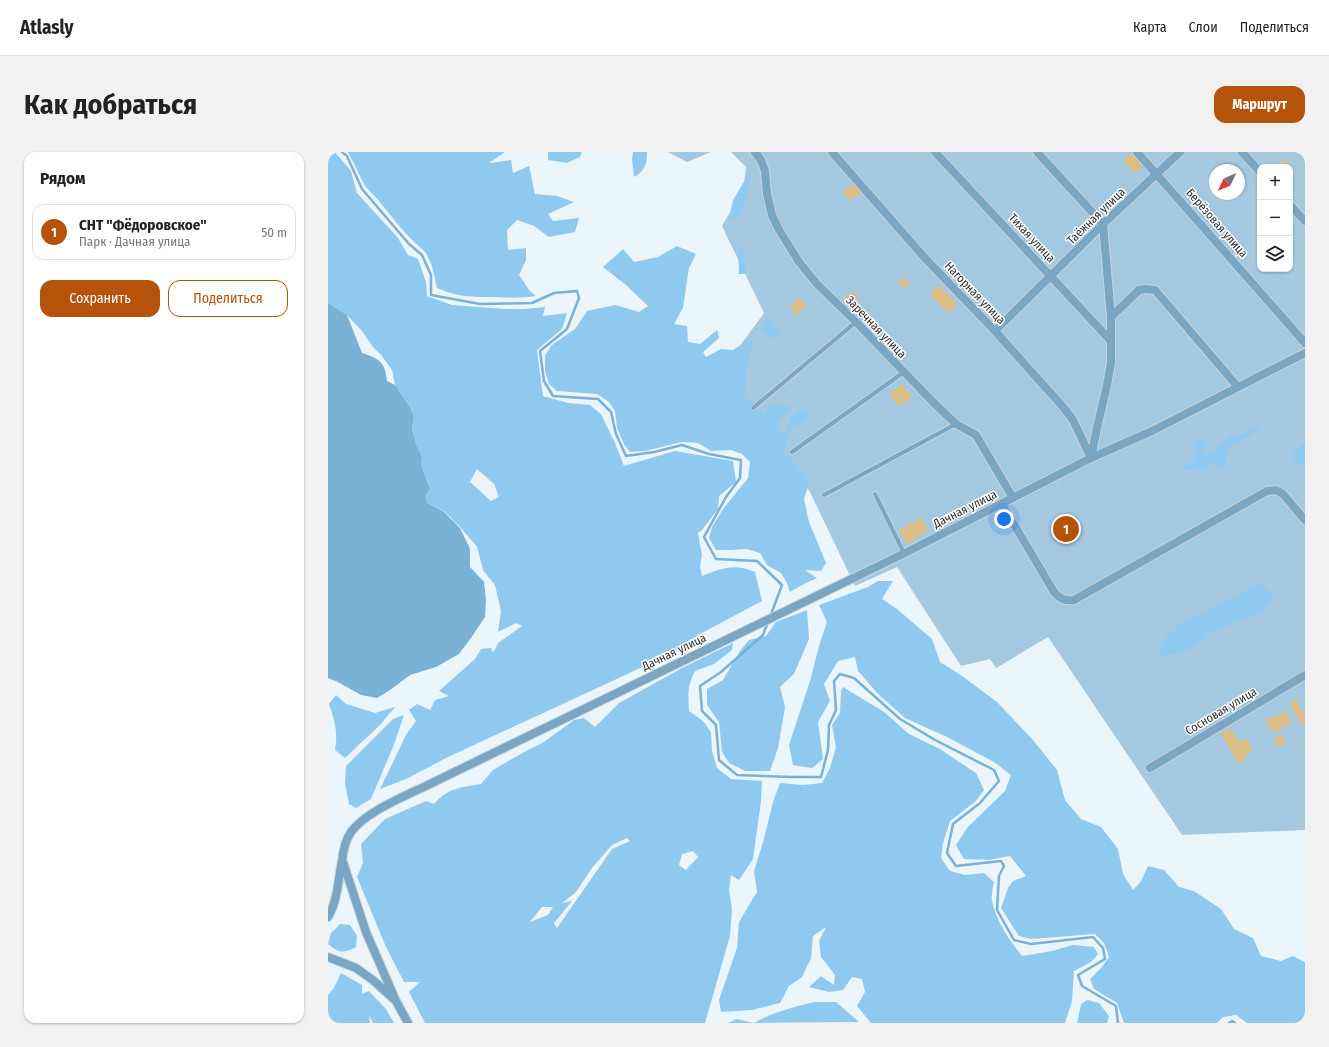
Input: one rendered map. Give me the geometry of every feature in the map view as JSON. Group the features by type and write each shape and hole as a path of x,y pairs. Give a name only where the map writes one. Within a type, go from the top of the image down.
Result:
{"street":[{"name":"Заречная улица","path":"755,152 762,160 765,171 767,194 772,214 790,249 817,284 904,372 956,424 976,435 1013,498"},
{"name":"Нагорная улица","path":"832,152 924,257 995,331 1064,408 1073,420 1091,458"},
{"name":"Тихая улица","path":"935,152 1111,341"},
{"path":"1037,152 1103,224 1111,317 1111,363 1091,458"},
{"name":"Берёзовая улица","path":"1137,152 1158,174 1305,343"},
{"name":"Таёжная улица","path":"995,331 1103,224 1180,152"},
{"path":"1242,152 1257,169"},
{"path":"1293,208 1305,221"},
{"path":"1111,317 1139,290 1155,290 1238,387"},
{"name":"Дачная улица","path":"328,917 332,910 337,891 345,844 350,833 360,822 375,812 905,553 1091,458 1152,431 1305,353"},
{"path":"1002,504 1054,592 1060,598 1068,600 1074,600 1267,491 1276,490 1282,494 1305,520"},
{"name":"Сосновая улица","path":"1150,768 1305,675"},
{"path":"342,860 366,932 396,1001 408,1023"},
{"path":"328,957 356,968 374,981 396,1001"}],"lane":[{"path":"753,408 856,322"},
{"path":"792,452 904,372"},
{"path":"824,495 956,424"},
{"path":"875,494 905,553"}],"shaded area":[{"path":"328,152 335,152 351,171 357,193 398,238 408,255 418,259 426,282 427,296 452,305 505,309 545,307 543,316 567,313 562,329 537,350 543,396 568,403 590,405 601,414 624,466 675,451 733,461 736,482 719,496 718,509 698,533 702,555 700,566 702,576 728,568 735,567 748,569 755,572 762,601 698,635 675,652 448,757 406,779 380,789 406,735 416,721 409,710 417,704 430,710 435,700 449,696 439,691 475,659 481,649 491,648 493,653 498,643 522,626 516,623 498,632 501,611 495,585 483,570 477,547 444,511 427,503 426,495 430,487 421,465 422,457 416,444 412,428 414,417 410,407 395,385 392,370 362,331 347,315 328,303","holes":["477,469 494,484 499,497 491,501 470,482"]},
{"path":"348,152 505,152 489,163 511,160 513,173 529,166 535,194 557,196 574,202 548,214 553,221 579,218 575,232 549,237 534,226 517,220 507,230 508,250 526,248 526,260 519,275 529,290 536,296 517,298 474,297 437,288 432,266 426,253 406,234 365,186"},
{"path":"548,152 582,152 580,157 567,163 548,160"},
{"path":"633,152 647,152 645,167 634,177 632,158"},
{"path":"668,152 711,152 687,162"},
{"path":"731,152 1305,152 1305,830 1182,835 1048,637 996,668 990,659 961,666 897,567 855,586 810,492 721,372 764,313 722,226 743,190 746,167"},
{"path":"751,170 748,196 737,220 729,219 733,200"},
{"path":"677,246 696,254 689,268 683,308 674,324 687,326 688,342 700,344 717,330 719,338 703,352 706,357 721,349 733,350 745,342 753,342 746,372 745,398 753,401 764,417 768,407 773,404 791,407 776,425 784,437 791,417 802,410 811,415 789,431 784,455 790,457 809,483 804,499 809,522 826,563 821,571 805,570 817,578 790,592 781,573 767,565 760,553 747,549 716,550 709,538 712,527 723,509 748,478 750,462 742,454 731,450 711,451 698,443 682,442 645,451 630,452 624,444 617,428 615,411 609,402 597,394 557,391 549,384 545,371 545,355 552,345 575,329 587,311 615,305 639,312 648,306 626,285 603,267 623,249 634,262 658,257"},
{"path":"743,247 747,274 739,274 738,248"},
{"path":"328,303 347,315 362,353 377,359 383,365 387,381 395,385 410,407 414,417 412,428 416,444 422,457 421,465 430,488 426,495 427,503 443,511 460,528 470,549 470,567 484,582 486,600 485,617 459,654 436,667 410,675 377,698 361,695 328,678"},
{"path":"768,317 782,331 779,336 771,339 762,330"},
{"path":"1260,425 1256,432 1229,447 1224,469 1210,463 1206,471 1181,469 1196,457 1194,445 1202,437 1206,452 1214,452 1228,437 1244,434"},
{"path":"1305,441 1305,464 1300,467 1291,456"},
{"path":"878,581 893,581 882,599 897,609 932,639 940,662 997,702 1033,740 1057,770 1065,800 1081,819 1101,827 1118,849 1123,874 1133,890 1141,881 1148,866 1164,870 1179,887 1194,891 1221,909 1234,929 1253,938 1261,956 1281,961 1293,956 1305,962 1305,1023 1247,1023 1236,1015 1223,1017 1217,1023 1124,1023 1117,1003 1094,989 1090,979 1102,967 1109,957 1104,943 1095,934 1031,939 1019,936 1001,908 1008,888 1013,881 1026,876 1010,856 989,860 964,859 956,845 967,828 1005,791 1011,775 994,762 947,737 905,718 878,694 858,671 855,657 838,661 824,684 830,701 818,722 823,759 812,768 793,765 789,745 827,622 819,605 868,587"},
{"path":"1260,583 1275,597 1263,612 1212,632 1194,647 1175,655 1160,656 1158,648 1165,638 1183,621"},
{"path":"807,610 809,639 794,674 780,687 785,707 778,748 770,771 745,771 729,763 722,752 719,722 707,705 707,689 723,680 740,651 749,640 766,636 776,622"},
{"path":"733,643 732,650 714,664 695,671 689,691 689,711 703,721 711,732 712,751 717,768 731,779 762,781 761,801 753,859 739,880 731,875 729,890 732,909 730,936 705,1023 425,1023 409,992 420,982 404,982 386,947 357,877 363,863 361,844 385,819 426,801 434,804 439,798 455,789 481,784 493,770 544,742 574,720 584,718 595,727 619,703 682,668","holes":["627,838 630,841 612,849 557,928 554,923 572,901 562,903 576,892 592,868 612,845","693,851 698,857 686,870 679,865 682,854","542,907 553,907 548,915 530,922"]},
{"path":"843,687 884,712 909,734 940,749 976,773 984,790 976,801 950,821 943,843 941,858 950,871 965,875 984,873 994,882 992,901 994,909 1008,937 1022,956 1052,951 1073,945 1094,947 1098,954 1091,962 1074,971 1072,1001 1065,1023 871,1023 857,1006 865,992 862,979 852,977 843,990 829,992 809,987 821,976 834,985 835,975 821,957 819,941 826,927 813,936 811,958 802,977 789,986 780,1003 752,1010 721,1012 719,1000 737,948 739,922 757,892 754,871 773,802 780,783 803,785 822,783 830,768 836,747 832,725 840,713 841,691"},
{"path":"336,695 346,704 375,713 395,707 380,725 345,758 335,750 335,727 329,704"},
{"path":"404,715 393,747 371,799 356,808 349,804 345,784 346,766 393,719"},
{"path":"340,924 350,925 357,936 356,947 342,952 336,950 328,944 331,933"},
{"path":"341,973 362,985 362,994 369,991 386,1009 394,1023 373,1023 369,1015 370,1023 328,1023 328,995 334,988"},
{"path":"1087,1000 1099,1003 1109,1016 1107,1023 1077,1023 1081,1004"},
{"path":"815,1002 836,1002 859,1022 754,1023 776,1013"},
{"path":"737,1019 753,1023 728,1023"}],"building":[{"path":"1132,153 1144,165 1135,173 1123,161"},
{"path":"1284,159 1288,164 1279,164"},
{"path":"854,182 862,192 850,201 843,192"},
{"path":"903,277 910,284 905,289 898,283"},
{"path":"939,285 957,304 948,313 930,294"},
{"path":"853,291 859,298 850,306 843,299"},
{"path":"800,298 807,307 796,315 790,306"},
{"path":"902,384 912,397 899,407 889,394"},
{"path":"922,518 928,530 920,534 921,536 906,544 899,530"},
{"path":"1296,700 1305,715 1305,723 1302,725 1289,704"},
{"path":"1285,711 1292,722 1273,733 1265,719 1271,716 1273,718"},
{"path":"1230,728 1239,742 1246,738 1253,749 1246,753 1248,757 1238,763 1221,734"},
{"path":"1281,734 1286,743 1279,748 1273,739"}],"waterway":[{"path":"342,152 347,156 362,189 409,244 422,255 431,275 431,295 480,304 532,303 554,293 577,291 579,298 567,329 540,351 544,381 553,396 598,399 611,412 616,434 626,456 654,452 682,445 709,454 741,460 740,478 726,497 704,537 716,559 757,561 782,585 770,617"},
{"path":"768,622 763,635 721,672 700,686 702,711 716,725 719,760 737,775 821,777 828,750 829,725 836,710 834,681 840,674 854,678 900,719 935,740 994,770 999,781 980,803 953,824 947,853 956,866 1001,861 1004,866 999,876 997,910 1014,940 1031,944 1093,937 1103,948 1105,959 1078,975 1082,986 1116,1006 1118,1023"},
{"path":"1229,1023 1232,1021 1235,1023"}],"place":[{"name":"СНТ \"Фёдоровское\"","path":"1066,529"}]}
